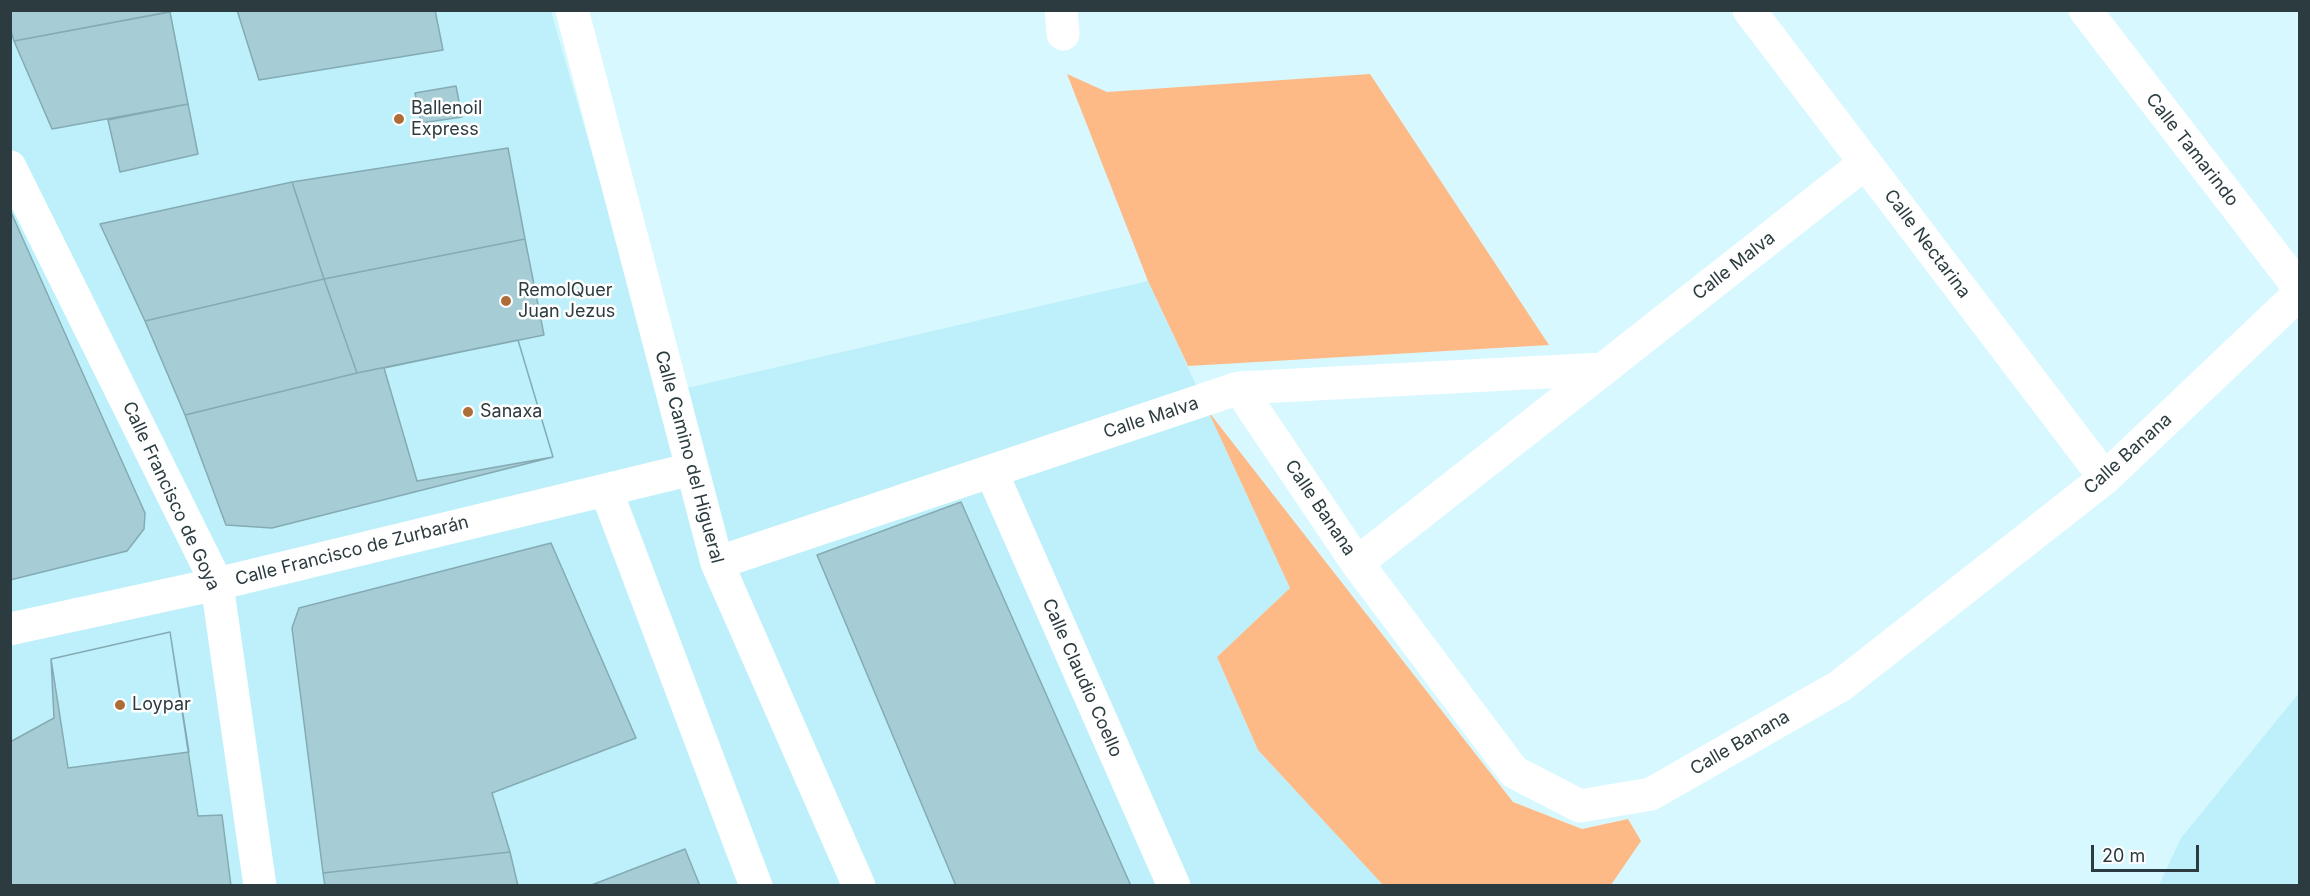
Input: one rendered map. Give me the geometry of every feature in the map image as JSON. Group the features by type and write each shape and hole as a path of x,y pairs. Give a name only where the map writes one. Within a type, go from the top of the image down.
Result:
{"street":[{"name":"Calle Camino del Higueral","path":"572,10 717,563 859,885"},
{"name":"Calle Nectarina","path":"1749,10 2105,478"},
{"name":"Calle Tamarindo","path":"2085,10 2300,289"},
{"name":"Calle Malva","path":"1357,563 1865,163"},
{"name":"Calle Francisco de Goya","path":"10,167 217,584 260,885"},
{"name":"Calle Banana","path":"1239,388 1357,563 1515,772 1580,806 1651,794 1840,686 2105,478 2300,293"},
{"name":"Calle Malva","path":"717,563 1239,388 1603,369"},
{"name":"Calle Francisco de Zurbarán","path":"10,629 217,584 692,469"},
{"name":"Calle Claudio Coello","path":"991,471 1173,885"},
{"path":"606,490 756,885"}],"shaded area":[{"path":"10,11 551,11 661,394 1148,281 1290,588 1217,657 1258,750 1383,885 11,885"},
{"path":"1067,74 1107,92 1370,74 1549,345 1188,366 1148,281"},
{"path":"1208,411 1513,802 1582,829 1628,819 1641,841 1611,885 1383,885 1258,750 1217,657 1290,588"},
{"path":"2299,693 2299,885 2159,885 2181,838"}],"building":[{"path":"10,10 179,10 14,41 10,28"},
{"path":"237,10 435,10 443,50 259,80"},
{"path":"170,12 188,104 52,129 14,41"},
{"path":"456,86 462,117 421,123 415,93"},
{"path":"188,104 198,154 120,172 108,120"},
{"path":"508,148 525,239 324,279 292,182"},
{"path":"292,182 324,279 145,321 100,224"},
{"path":"10,210 145,513 144,529 127,551 10,580"},
{"path":"525,239 544,335 357,373 324,279"},
{"path":"324,279 357,373 185,415 145,321"},
{"path":"518,340 553,457 272,528 226,525 185,415 357,373"},
{"name":"Sanaxa","path":"518,340 553,457 417,481 384,368"},
{"path":"961,502 1131,886 956,886 817,555"},
{"path":"551,543 636,738 492,793 510,852 323,873 292,628 299,608"},
{"path":"170,632 198,816 222,815 231,886 10,886 10,742 54,718 51,659"},
{"name":"Loypar","path":"170,632 189,752 68,768 51,659"},
{"path":"685,849 700,886 589,886"},
{"path":"510,852 518,886 325,886 323,873"}],"place":[{"name":"Ballenoil Express","path":"399,119"},
{"name":"RemolQuer Juan Jezus","path":"506,301"},
{"name":"Sanaxa","path":"468,412"},
{"name":"Loypar","path":"120,705"}]}
